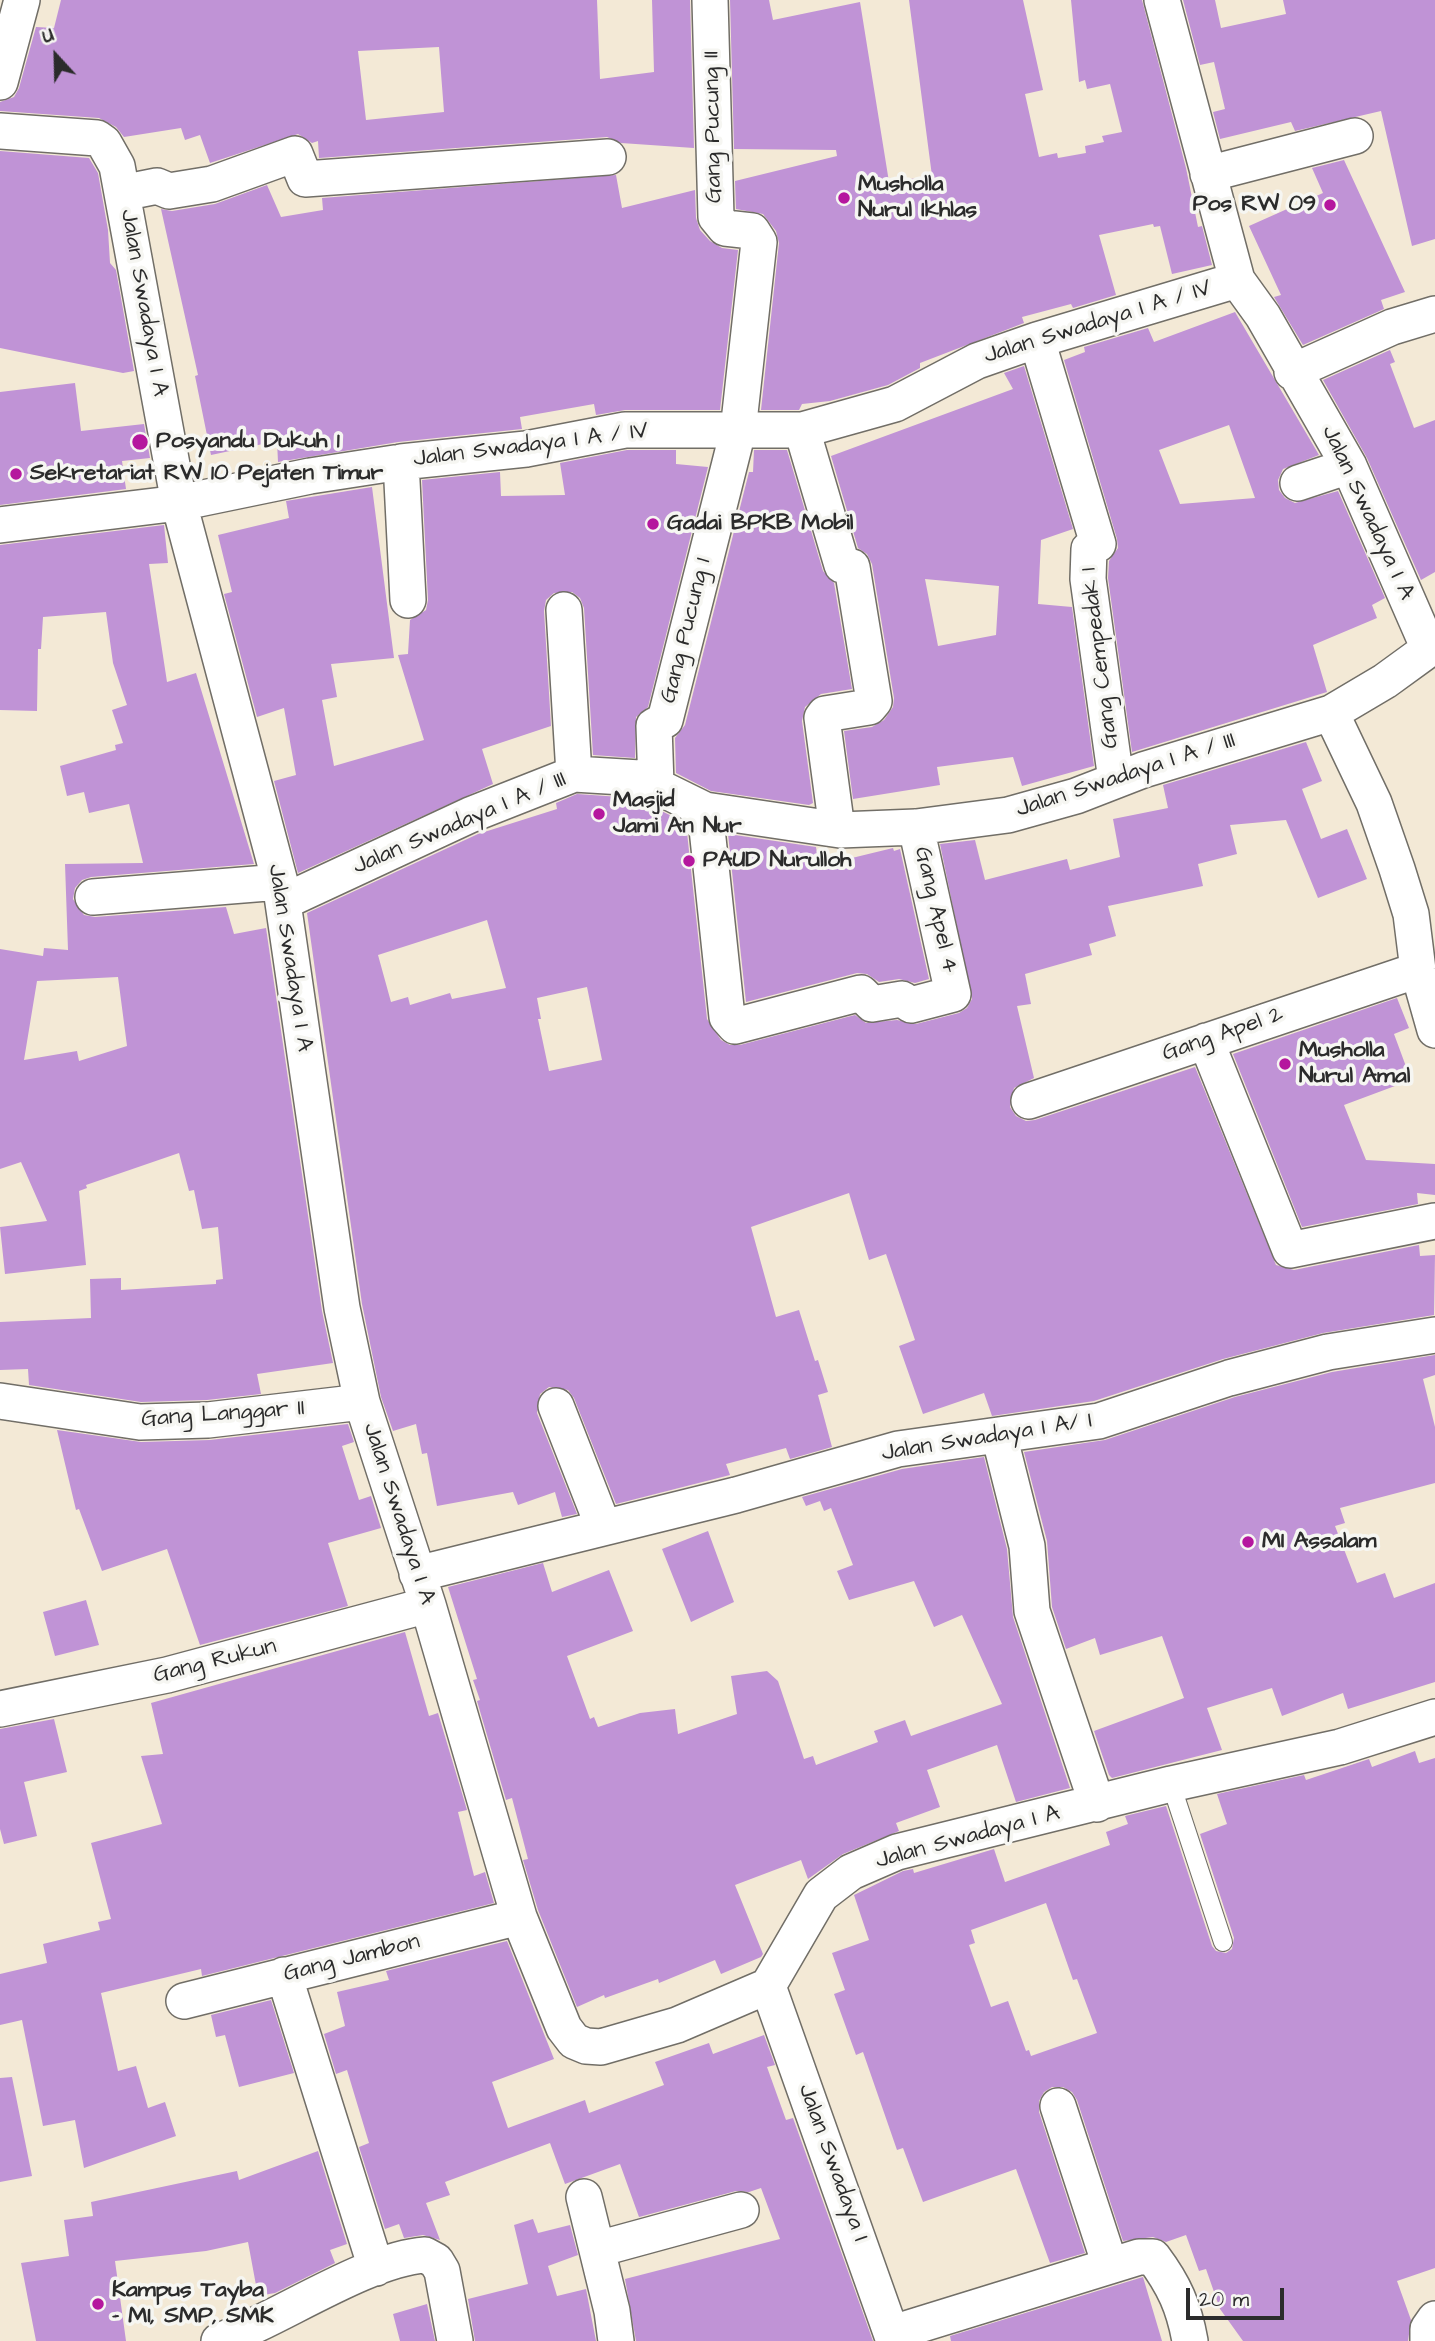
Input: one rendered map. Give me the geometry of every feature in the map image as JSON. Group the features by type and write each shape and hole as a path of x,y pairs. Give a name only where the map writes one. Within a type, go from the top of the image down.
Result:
{"street":[{"path":"0,82 22,0"},
{"name":"Gang Pucung II","path":"710,0 716,216 725,228 752,231 760,242 738,431"},
{"path":"1162,0 1237,280"},
{"name":"Jalan Swadaya I A","path":"0,131 97,138 114,158 179,503 281,892 342,1308 362,1402 423,1590 519,1917 564,2028 574,2041 586,2046 601,2047 677,2025 768,1986 821,1895 851,1872 897,1852 1171,1784 1340,1747 1435,1717"},
{"path":"1208,174 1355,136"},
{"path":"122,193 157,186 169,191 212,184 295,154 305,178 608,157"},
{"name":"Jalan Swadaya I A / IV","path":"0,525 179,503 310,476 401,462 526,449 625,430 802,430 895,404 977,360 1237,280"},
{"name":"Jalan Swadaya I A","path":"1237,280 1263,316 1292,372 1349,466 1432,647 1385,681 1331,713"},
{"path":"1292,372 1391,327 1435,314"},
{"name":"Gang Cempedak 1","path":"1037,340 1098,544 1090,549 1088,579 1116,780"},
{"path":"802,430 842,565 852,567 874,701 869,707 825,714 822,718 837,829"},
{"name":"Gang Pucung 1","path":"656,785 654,726 665,720 738,431"},
{"path":"401,462 408,600"},
{"path":"1298,483 1349,466"},
{"path":"564,610 574,774"},
{"path":"1331,713 1374,803 1397,869 1411,914 1418,970 1435,1030"},
{"name":"Jalan Swadaya I A / III","path":"281,892 574,774 615,774 640,778 705,810 837,829 916,827 1008,815 1076,796 1116,780 1331,713"},
{"name":"Gang Apel 4","path":"705,810 727,1017 733,1025 739,1026 861,993 872,1004 902,999 914,1005 954,992 916,827"},
{"path":"93,897 281,892"},
{"name":"Gang Apel 2","path":"1029,1101 1418,970"},
{"path":"1206,1041 1290,1250 1435,1221"},
{"name":"Jalan Swadaya I A/ I","path":"423,1590 603,1527 736,1495 898,1448 1099,1421 1230,1378 1328,1352 1435,1335"},
{"name":"Gang Langgar II","path":"0,1401 140,1422 222,1419 362,1402"},
{"path":"556,1406 603,1527"},
{"path":"999,1435 1027,1546 1032,1611 1097,1804"},
{"name":"Gang Rukun","path":"0,1709 167,1675 423,1590"},
{"name":"Gang Jambon","path":"184,2001 519,1917"},
{"path":"284,1975 376,2268"},
{"name":"Jalan Swadaya I","path":"768,1986 894,2337"},
{"path":"1058,2106 1110,2265"},
{"path":"584,2197 598,2249 616,2341"},
{"path":"598,2249 741,2210"},
{"path":"219,2341 253,2329 376,2268 425,2255 436,2261 442,2271 455,2341"},
{"path":"894,2337 1110,2265 1139,2257 1153,2257 1176,2288 1184,2309 1190,2341"}],"lane":[{"path":"1171,1784 1223,1942"}],"building":[{"path":"61,0 597,0 600,79 654,72 652,0 690,0 694,148 621,143 607,137 319,158 318,141 312,143 298,134 210,163 200,135 185,140 181,128 124,137 116,127 99,118 0,111 0,102 14,97 19,88 36,27 54,28","holes":["439,47 444,112 366,120 358,51"]},
{"path":"730,0 769,0 773,20 860,2 889,182 932,176 909,0 1023,0 1043,90 1025,94 1039,157 1057,153 1058,158 1086,153 1085,146 1104,142 1102,136 1122,132 1110,84 1087,89 1085,80 1079,82 1071,0 1142,0 1186,168 1198,227 1202,226 1212,265 1172,274 1160,226 1154,227 1153,224 1099,235 1116,295 1073,308 1071,304 1022,317 1024,323 920,363 920,368 888,385 830,401 802,404 799,410 761,410 779,243 776,231 763,214 736,209 735,181 837,156 836,150 734,149"},
{"path":"1183,0 1215,0 1221,28 1286,14 1283,0 1435,0 1435,239 1412,246 1381,111 1295,131 1291,122 1220,139 1213,112 1225,109 1214,62 1200,65"},
{"path":"0,151 89,158 98,173 108,230 110,263 116,270 134,371 123,373 0,348"},
{"path":"1344,160 1405,292 1381,300 1384,309 1303,345 1274,297 1281,295 1249,226 1323,193 1312,168"},
{"path":"616,175 622,208 695,190 696,218 700,230 710,241 722,248 738,250 720,410 625,410 596,415 594,404 520,417 522,429 398,442 278,462 277,441 211,455 195,376 198,375 161,209 172,211 215,204 267,185 281,217 323,210 322,198"},
{"path":"1235,312 1319,455 1283,469 1278,480 1279,490 1285,498 1295,503 1338,491 1385,598 1372,605 1377,618 1313,645 1327,692 1132,752 1108,578 1109,561 1118,548 1117,539 1064,360 1085,352 1084,347 1148,328 1154,342","holes":["1229,425 1255,498 1180,504 1159,450"]},
{"path":"1390,350 1395,362 1390,364 1414,428 1435,420 1435,572 1421,580 1367,458 1323,380"},
{"path":"1024,366 1073,529 1041,540 1038,604 1072,607 1094,766 1022,786 1013,757 937,767 940,785 853,799 844,731 872,727 884,720 893,707 894,698 872,564 867,554 858,548 831,456 1013,389 1004,373","holes":["925,579 999,586 996,635 938,646"]},
{"path":"75,383 81,431 144,424 150,458 122,461 126,489 0,505 0,392"},
{"path":"627,450 676,450 676,464 708,467 648,707 636,717 635,758 593,755 584,608 580,598 572,592 554,593 546,600 544,611 551,726 482,749 493,784 298,873 274,781 296,775 284,708 257,717 224,594 232,592 218,535 289,518 286,501 372,487 394,658 331,664 337,697 322,700 334,766 424,740 398,655 408,654 410,620 426,610 428,600 422,480 500,472 501,496 565,495 560,463"},
{"path":"754,450 787,450 823,571 834,583 852,689 821,694 805,707 802,721 813,803 809,805 711,791 676,773 675,738 685,725 749,472 753,472"},
{"path":"164,525 168,563 149,564 167,682 196,673 254,864 91,877 82,880 75,888 73,899 84,915 95,917 226,907 234,934 266,928 322,1311 333,1363 257,1374 261,1394 207,1400 141,1402 29,1385 28,1369 0,1370 0,1322 91,1318 90,1279 121,1278 121,1290 216,1284 216,1280 223,1279 218,1227 202,1229 194,1190 189,1191 179,1153 86,1185 87,1188 79,1191 86,1265 5,1274 0,1227 47,1221 21,1162 0,1169 0,949 43,956 44,948 68,950 65,864 143,863 129,804 89,813 84,792 67,796 60,766 116,750 115,745 123,743 112,710 127,705 113,663 106,612 43,617 41,649 38,649 37,711 0,710 0,545","holes":["118,977 127,1046 79,1061 77,1051 24,1060 37,981"]},
{"path":"1306,742 1322,781 1302,789 1321,839 1347,829 1367,879 1318,898 1286,820 1230,825 1237,854 1198,864 1203,886 1108,906 1116,936 1089,944 1092,955 1025,974 1031,1004 1017,1006 1034,1078 1014,1088 1010,1107 1016,1116 1026,1121 1035,1120 1195,1067 1276,1265 1294,1270 1419,1245 1420,1256 1435,1255 1434,1315 1323,1333 1223,1359 1094,1401 992,1416 984,1393 923,1414 899,1346 915,1340 886,1254 869,1260 849,1193 751,1227 776,1317 799,1310 815,1361 818,1360 828,1392 818,1395 832,1447 790,1459 786,1448 726,1464 730,1475 616,1504 574,1398 568,1390 549,1387 540,1394 537,1413 577,1514 562,1517 555,1492 518,1505 513,1492 437,1506 427,1453 422,1454 416,1424 393,1431 381,1397 362,1304 307,913 478,834 557,809 556,803 577,794 635,798 686,823 707,1019 721,1040 730,1045 740,1045 855,1015 866,1023 897,1020 916,1024 959,1013 967,1008 972,999 940,844 975,840 985,880 1067,859 1070,870 1120,857 1113,819 1168,808 1163,785","holes":["487,920 506,988 452,999 450,993 410,1005 408,997 391,1002 378,955","587,987 602,1060 549,1071 538,1019 541,1019 537,998"]},
{"path":"728,834 816,847 819,866 893,848 894,851 900,849 929,979 915,983 899,979 879,982 867,974 857,973 746,1002"},
{"path":"1397,998 1409,1028 1394,1034 1411,1080 1344,1105 1366,1160 1435,1164 1435,1195 1417,1193 1418,1204 1302,1227 1233,1054"},
{"path":"1435,1355 1435,1375 1423,1379 1435,1427 1435,1483 1340,1508 1345,1523 1335,1526 1357,1583 1385,1573 1394,1598 1435,1583 1435,1682 1348,1709 1343,1693 1282,1716 1272,1688 1207,1708 1222,1750 1112,1778 1094,1731 1184,1698 1162,1636 1100,1655 1095,1638 1066,1649 1052,1607 1047,1541 1024,1452 1105,1440 1235,1397 1332,1372"},
{"path":"348,1424 354,1442 342,1446 359,1500 371,1496 381,1528 328,1543 348,1606 200,1645 167,1549 102,1571 79,1509 76,1510 57,1430 141,1442 210,1440"},
{"path":"984,1457 1007,1549 1013,1617 1070,1788 1016,1802 997,1745 927,1770 940,1807 896,1823 899,1831 843,1854 808,1879 801,1860 735,1885 763,1954 761,1957 721,1974 715,1960 659,1983 658,1979 605,1998 604,1995 577,2007 538,1910 523,1860 528,1859 512,1798 506,1800 477,1701 480,1700 473,1680 477,1679 448,1587 543,1563 552,1592 609,1570 633,1631 567,1656 590,1719 594,1717 598,1727 640,1713 675,1709 678,1734 737,1714 731,1676 767,1671 778,1681 804,1759 813,1756 816,1765 878,1742 874,1731 905,1720 911,1736 1002,1704 962,1615 934,1627 914,1581 849,1600 837,1571 853,1565 831,1508 824,1511 820,1501 806,1506 802,1497 902,1469"},
{"path":"708,1531 734,1602 691,1622 662,1549"},
{"path":"86,1600 99,1645 55,1656 43,1612"},
{"path":"405,1632 429,1716 438,1713 467,1810 458,1812 474,1876 485,1872 494,1903 202,1976 201,1969 101,1993 118,2071 136,2066 148,2108 165,2102 176,2136 84,2168 75,2120 43,2126 22,2020 0,2025 0,1974 47,1963 43,1944 100,1930 98,1922 111,1919 91,1843 162,1824 141,1756 163,1754 151,1703"},
{"path":"54,1719 67,1772 24,1782 37,1836 4,1844 0,1829 0,1729"},
{"path":"1415,1751 1419,1763 1435,1758 1435,2268 1397,2281 1411,2320 1408,2341 1243,2341 1220,2309 1206,2269 1199,2271 1186,2235 1166,2242 1153,2237 1123,2241 1077,2100 1072,2092 1063,2087 1052,2087 1044,2092 1039,2101 1039,2112 1085,2253 1050,2263 1016,2169 923,2202 903,2148 897,2150 863,2052 856,2055 834,1994 845,1990 832,1953 869,1940 854,1895 903,1871 913,1869 914,1873 994,1849 1005,1882 1110,1845 1106,1832 1128,1824 1125,1816 1166,1806 1212,1946 1216,1951 1226,1953 1232,1949 1234,1938 1200,1834 1227,1824 1217,1794 1304,1775 1306,1780 1369,1759 1372,1767","holes":["1046,1903 1073,1980 1077,1979 1097,2033 1031,2056 1029,2050 1026,2051 1008,2001 991,2007 969,1945 975,1943 971,1930"]},
{"path":"507,1941 554,2059 492,2082 508,2128 585,2100 589,2113 664,2085 655,2062 709,2043 713,2054 764,2035 775,2065 767,2067 786,2120 793,2118 873,2341 636,2341 625,2279 780,2239 761,2188 749,2192 736,2191 639,2217 620,2164 565,2184 550,2143 445,2182 450,2195 426,2203 440,2240 423,2235 404,2238 399,2224 385,2229 359,2147 369,2143 347,2070 336,2074 324,2034 345,2026 337,1992 389,1980 386,1971"},
{"path":"271,2000 294,2073 239,2087 225,2035 216,2037 211,2015"},
{"path":"12,2077 32,2176 0,2182 0,2078"},
{"path":"318,2151 347,2244 330,2250 335,2263 275,2293 258,2296 248,2242 206,2251 115,2261 126,2341 36,2341 21,2263 69,2256 64,2220 93,2216 91,2202 237,2171 239,2180"},
{"path":"533,2219 538,2233 570,2225 578,2255 548,2266 557,2296 586,2289 596,2341 475,2341 468,2299 528,2284 514,2225"},
{"path":"1143,2277 1162,2341 951,2341 950,2336"},
{"path":"427,2304 435,2341 400,2341 393,2314"}],"place":[{"name":"Musholla Nurul Ikhlas","path":"844,198"},
{"name":"Pos RW 09","path":"1330,205"},
{"name":"Posyandu Dukuh 1","path":"140,442"},
{"name":"Sekretariat RW 10 Pejaten Timur","path":"16,474"},
{"name":"Gadai BPKB Mobil","path":"653,524"},
{"name":"Masjid Jami An Nur","path":"599,814"},
{"name":"PAUD Nurulloh","path":"689,861"},
{"name":"Musholla Nurul Amal","path":"1285,1064"},
{"name":"MI Assalam","path":"1248,1542"},
{"name":"Kampus Tayba - MI, SMP, SMK","path":"98,2304"}]}
